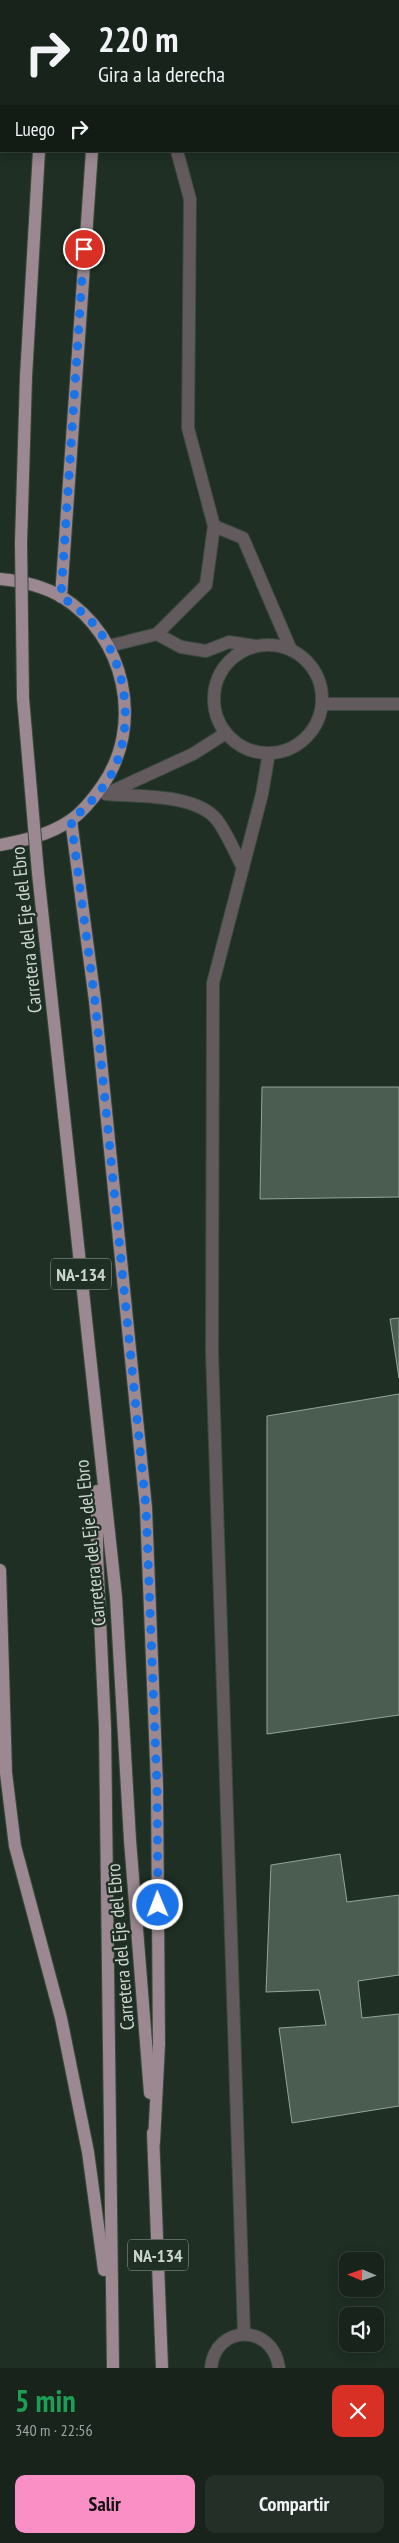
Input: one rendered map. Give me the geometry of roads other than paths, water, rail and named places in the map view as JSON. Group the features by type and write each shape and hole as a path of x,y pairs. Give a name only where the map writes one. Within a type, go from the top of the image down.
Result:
{"main road":[{"name":"Carretera del Eje del Ebro","path":"39,152 26,377 21,543 23,698 38,872 116,1597 130,1840 154,2142 162,2368"},
{"path":"61,596 92,152"},
{"path":"0,579 24,582 61,596 88,618 109,646 124,687 125,730 113,771 87,806 71,820 37,838 0,845"},
{"path":"71,820 95,1001 146,1508 157,1786 159,2044 154,2142"},
{"name":"Carretera del Eje del Ebro","path":"98,1434 97,1553 105,1728 113,2368"},
{"path":"0,1570 6,1773 14,1846 61,2018 88,2152 111,2324"}],"street":[{"path":"109,646 158,634 206,585 214,526 188,428 190,199 177,152"},
{"path":"214,526 244,538 291,650"},
{"path":"158,634 181,647 206,651 229,642 258,646 275,645 291,650 305,659 315,672 321,688 322,704 318,720 310,733 298,744 284,751 269,753 245,748 226,733 217,717 214,698 218,680 227,664 241,652 258,646"},
{"path":"322,704 399,704"},
{"path":"87,806 106,794 193,754 226,733"},
{"path":"244,2334 212,1352 213,984 262,794 269,753"},
{"path":"106,794 180,800 204,809 217,820 243,868"},
{"path":"211,2368 216,2350 233,2336 244,2334 264,2340 277,2356 279,2368"}]}
